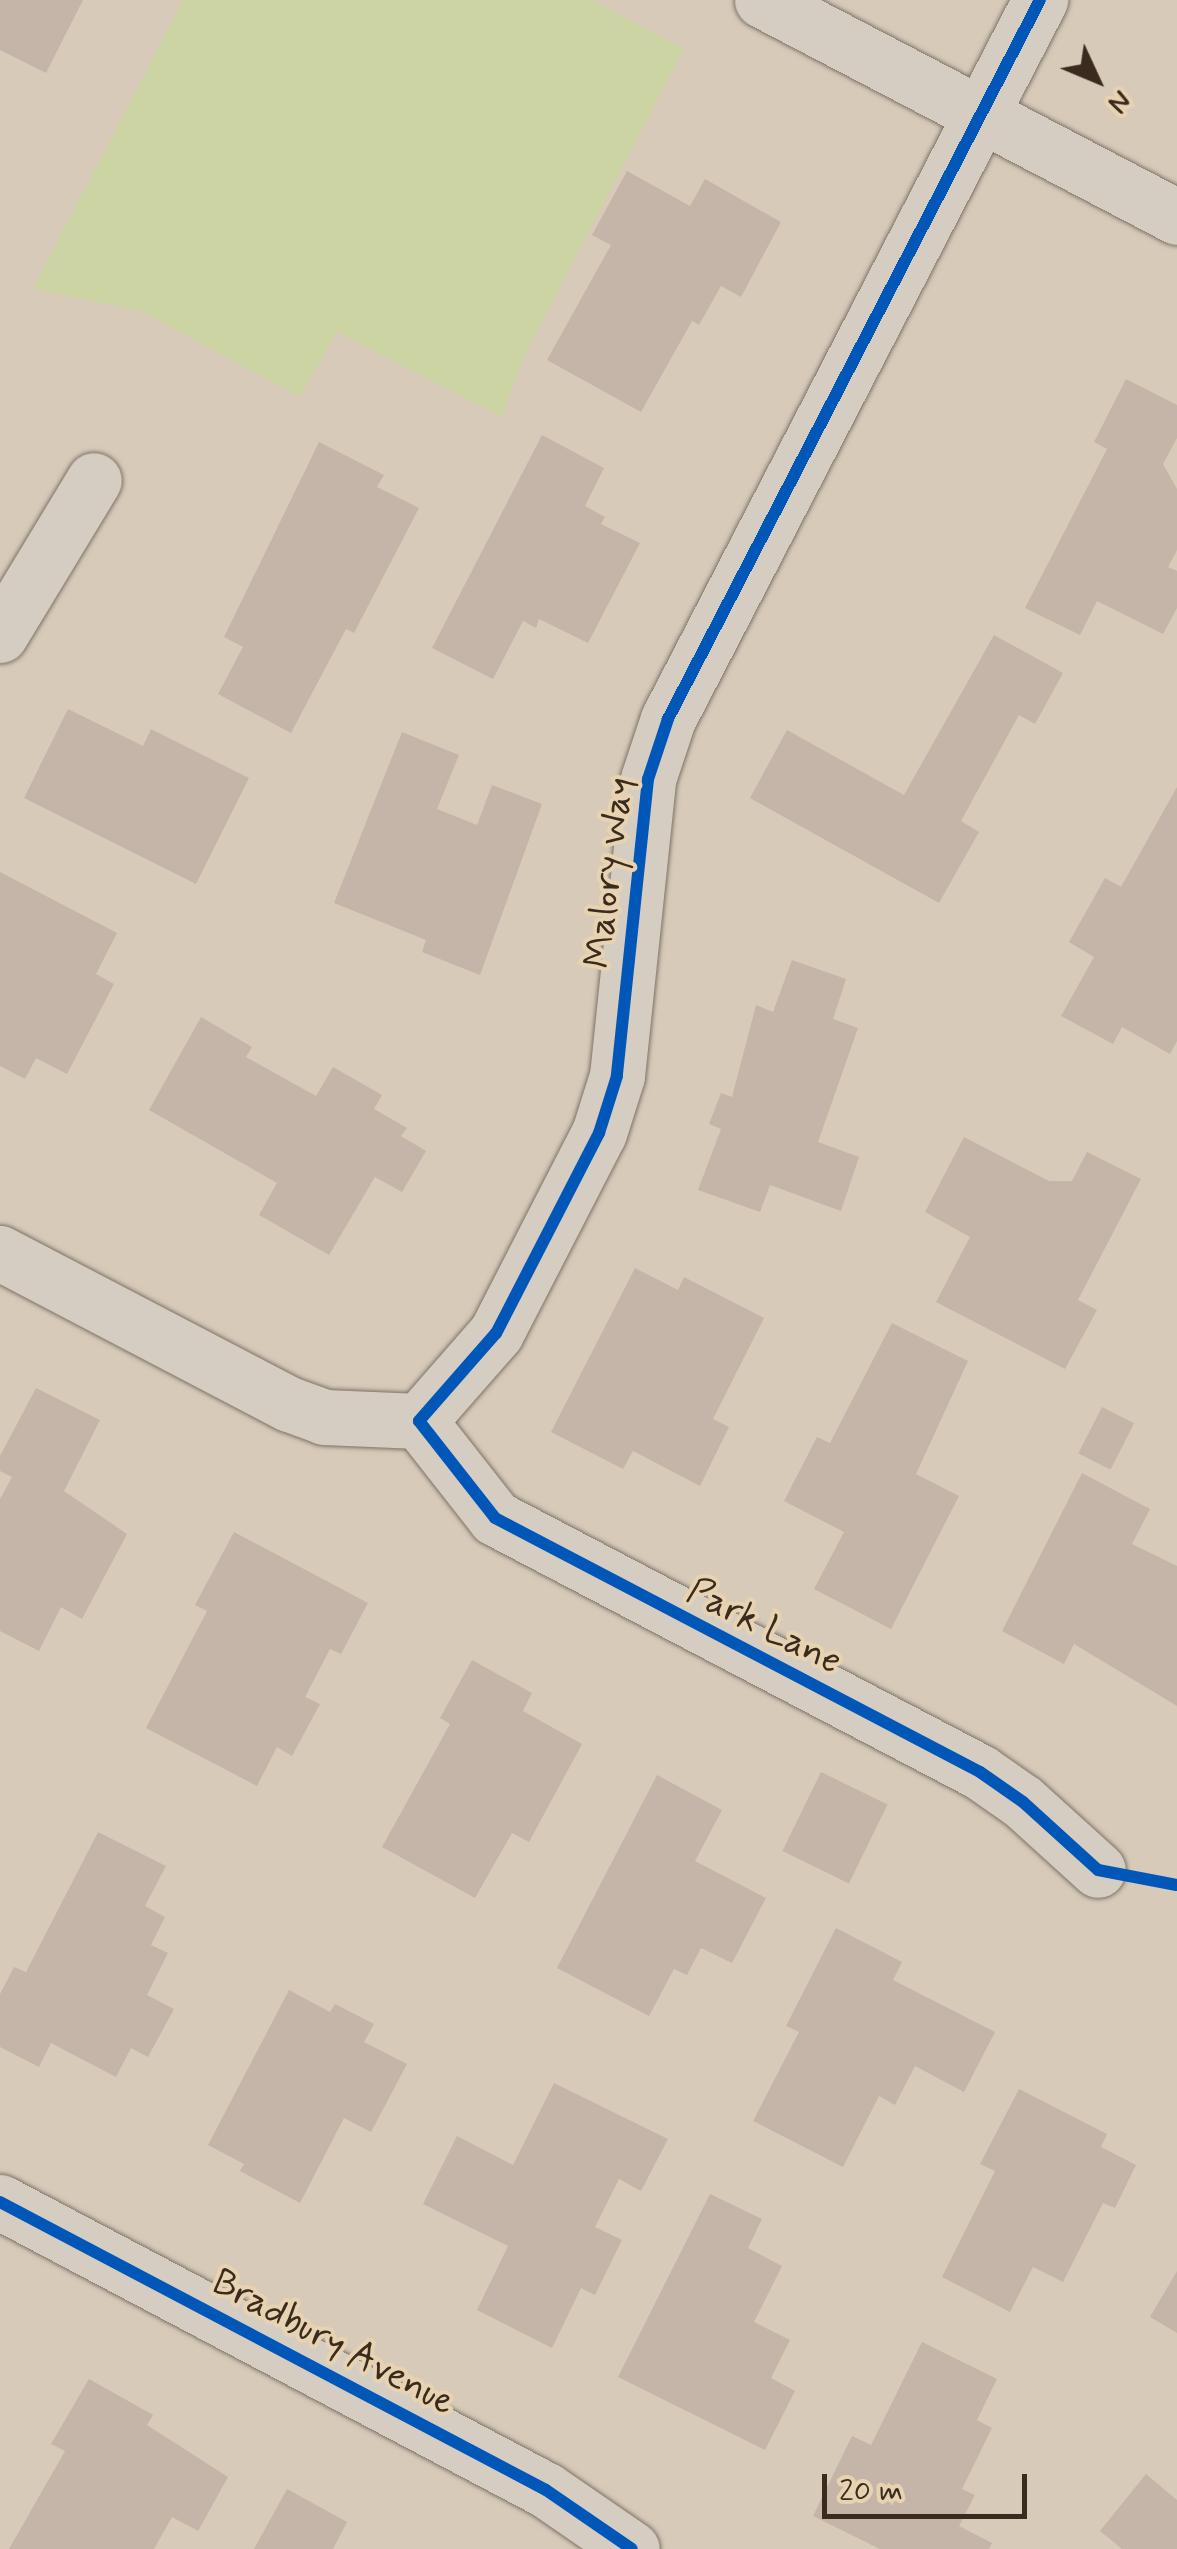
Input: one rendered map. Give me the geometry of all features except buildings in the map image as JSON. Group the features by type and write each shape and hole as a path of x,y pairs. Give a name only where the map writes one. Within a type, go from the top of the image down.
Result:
{"street":[{"path":"762,0 1177,217"},
{"name":"Malory Way","path":"420,1421 496,1333 598,1133 617,1076 642,816 668,719 1040,0"},
{"path":"0,635 94,480"},
{"path":"0,1253 289,1404 324,1417 420,1421"},
{"name":"Park Lane","path":"420,1421 495,1518 980,1772 1034,1810 1098,1870"},
{"name":"Bradbury Avenue","path":"0,2202 546,2490 632,2549"}],"green space":[{"path":"183,0 591,0 684,49 525,355 502,417 337,332 300,397 141,311 33,289"}],"cycle path":[{"path":"1040,0 668,719 648,779 617,1076 599,1133 496,1333 419,1421 495,1518 980,1772 1023,1802 1098,1870 1177,1885"},
{"path":"0,2202 546,2490 632,2549"}]}
